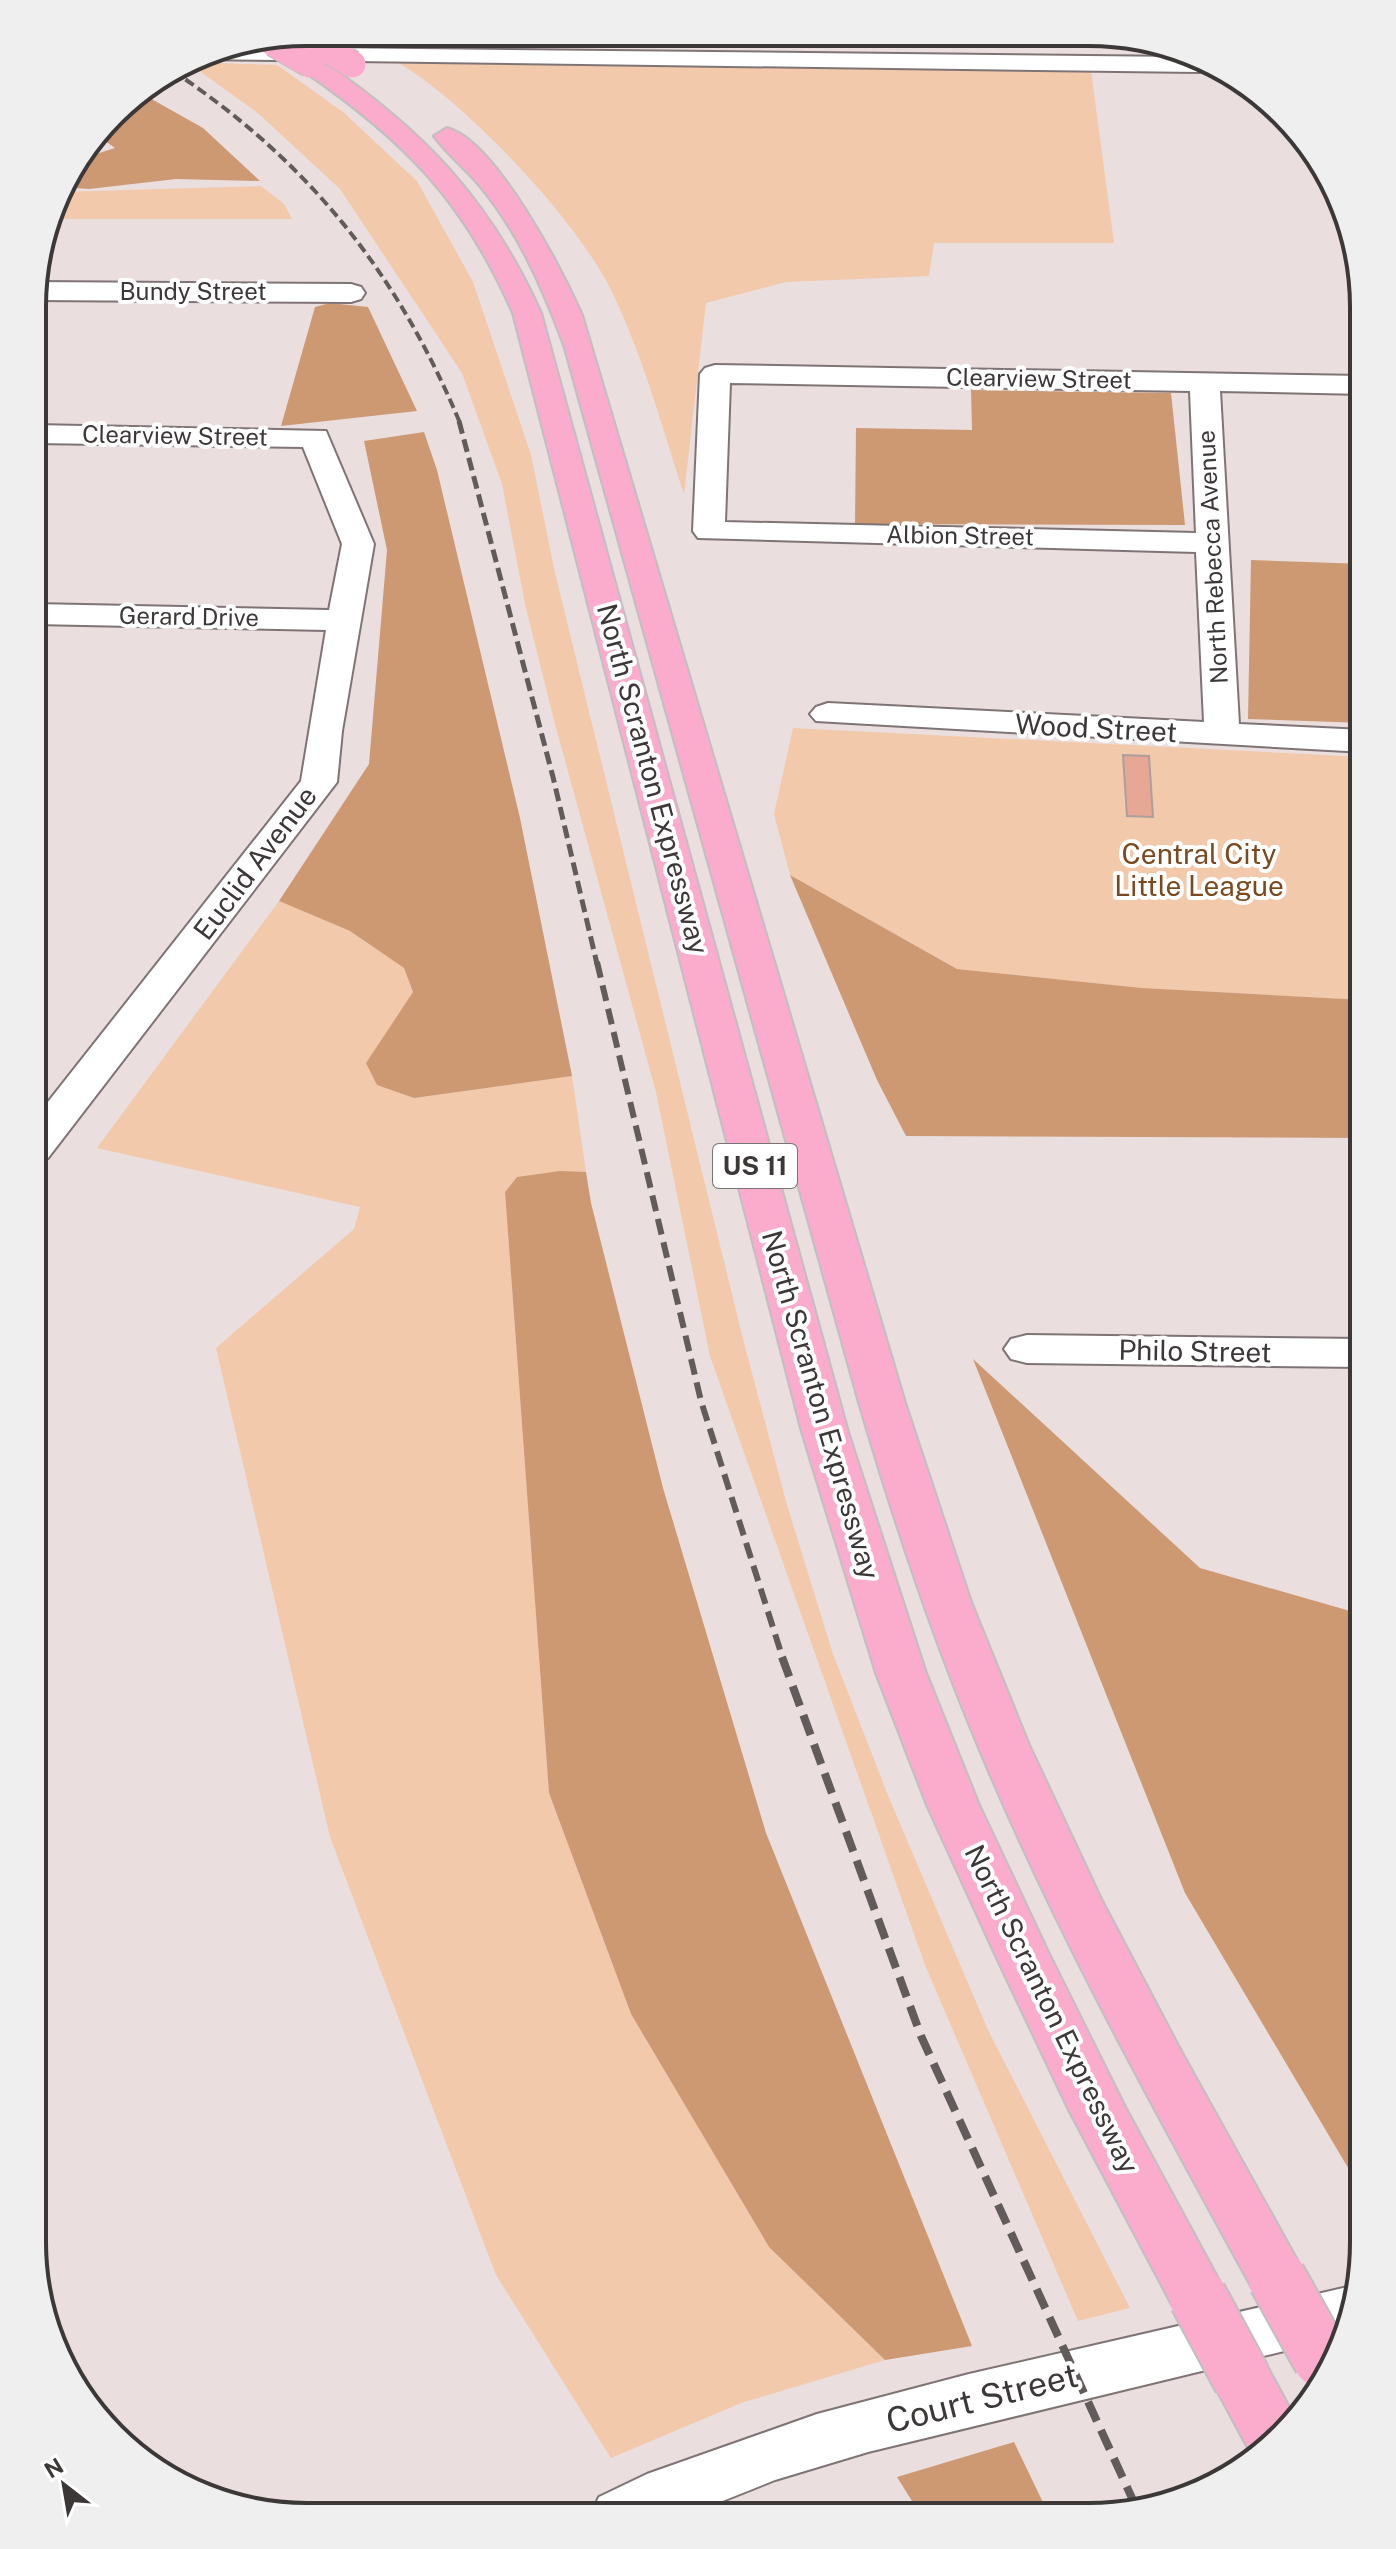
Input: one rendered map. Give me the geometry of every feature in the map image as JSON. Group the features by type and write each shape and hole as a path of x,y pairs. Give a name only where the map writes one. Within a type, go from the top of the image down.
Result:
{"highway":[{"name":"North Scranton Expressway","path":"296,47 320,51 423,115 481,169 523,222 559,290 579,345 890,1425 970,1664 1024,1793 1094,1939 1172,2090 1277,2278 1330,2342"},
{"name":"North Scranton Expressway","path":"320,51 445,174 485,226 515,283 539,347 825,1432 878,1605 953,1805 1003,1913 1097,2108 1270,2431"}],"street":[{"path":"246,53 786,47 1184,64"},
{"name":"Bundy Street","path":"47,291 351,293"},
{"name":"Clearview Street","path":"709,531 715,374 1350,385"},
{"name":"North Rebecca Avenue","path":"1204,381 1222,734"},
{"name":"Clearview Street","path":"46,434 315,438"},
{"name":"Euclid Avenue","path":"46,1132 319,782 358,544 315,438"},
{"name":"Albion Street","path":"709,531 1212,543"},
{"name":"Gerard Drive","path":"46,614 344,620"},
{"name":"Wood Street","path":"828,714 1350,740"},
{"name":"Philo Street","path":"1027,1349 1349,1353"},
{"name":"Court Street","path":"652,2503 731,2468 924,2410 1327,2348"}],"green space":[{"path":"373,46 577,46 576,48"},
{"path":"397,62 1091,71 1114,243 934,243 929,276 786,282 706,303 684,494 633,341 596,263 547,198 486,133 424,80"},
{"path":"216,63 277,65 343,112 417,181 473,282 531,455 555,573 744,1343 787,1505 833,1654 889,1798 988,2030 1130,2308 1078,2321 925,1965 710,1356 656,1092 555,724 525,604 502,484 462,373 340,189 259,114 198,70"},
{"path":"261,186 284,204 292,219 62,219 73,192"},
{"name":"Central City Little League","path":"793,728 1350,756 1350,999 1142,988 957,969 790,875 774,814"},
{"path":"279,901 350,931 404,968 413,992 366,1063 414,1098 572,1076 586,1172 517,1177 505,1192 549,1793 631,2014 769,2247 885,2360 741,2403 611,2458 496,2275 330,1837 216,1348 354,1229 360,1207 97,1148"}],"shaded area":[{"path":"151,99 203,128 260,181 176,179 75,188 96,154 115,148 106,141 122,122"},
{"path":"330,303 368,307 417,411 281,426 315,307"},
{"path":"971,390 1171,393 1185,525 855,524 856,428 972,430"},
{"path":"424,432 437,470 520,818 572,1076 414,1098 377,1085 366,1063 413,992 404,968 350,931 279,901 369,764 387,550 364,441"},
{"path":"1251,560 1350,563 1350,723 1248,719"},
{"path":"790,875 957,969 1142,988 1350,999 1350,1138 906,1136 877,1080"},
{"path":"560,1171 586,1172 591,1203 663,1488 766,1833 972,2346 885,2360 769,2247 631,2014 549,1793 505,1192 517,1177"},
{"path":"973,1359 1200,1568 1349,1611 1349,2169 1185,1893"},
{"path":"1014,2442 1043,2503 913,2503 897,2477"}],"building":[{"path":"1123,755 1149,756 1153,817 1127,816"}],"railway":[{"path":"183,78 266,143 344,224 408,317 460,423"},
{"path":"459,421 553,777 597,964"},
{"path":"597,962 701,1401 783,1659"},
{"path":"782,1657 921,2036 1133,2499"}]}
